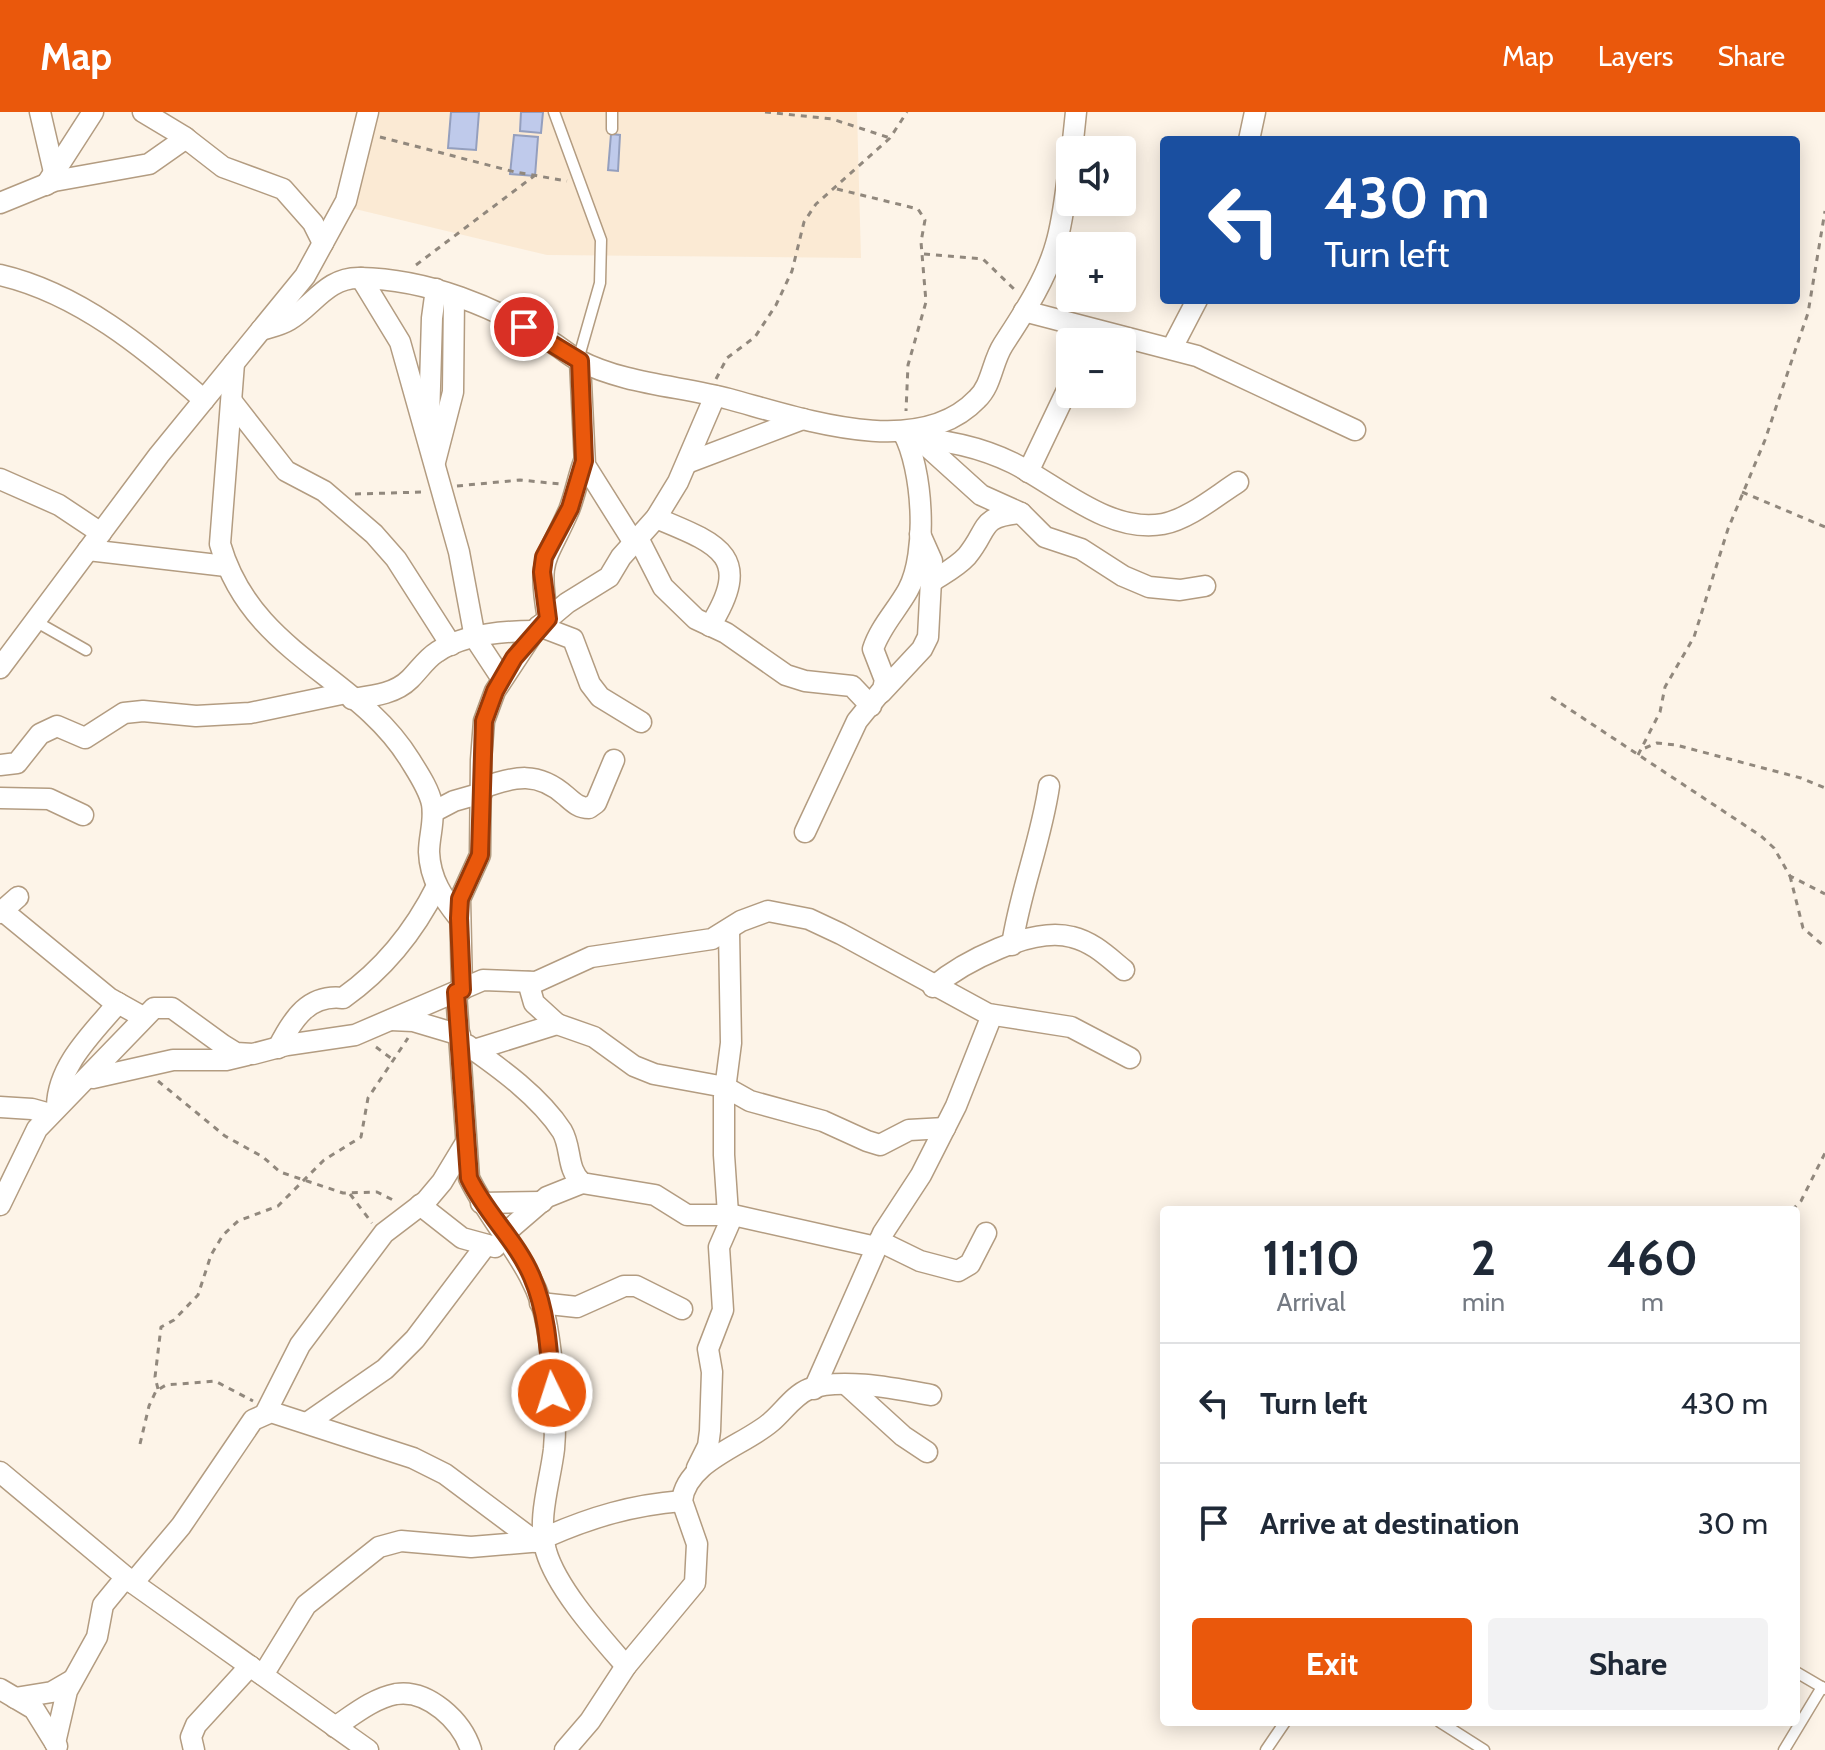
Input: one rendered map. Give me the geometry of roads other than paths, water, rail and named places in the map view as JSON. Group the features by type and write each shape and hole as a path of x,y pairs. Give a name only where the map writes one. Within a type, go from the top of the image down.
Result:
{"street":[{"path":"40,112 50,178"},
{"path":"50,178 93,112"},
{"path":"143,112 186,138 223,167 283,189 313,223 323,243"},
{"path":"1073,136 1076,112"},
{"path":"1250,136 1255,112"},
{"path":"0,668 204,400 305,276 346,201 366,122"},
{"path":"0,203 50,178 149,164 186,138"},
{"path":"909,435 934,426 975,402 985,390 998,353 1026,309 1057,242 1061,216"},
{"path":"0,275 31,282 66,297 168,368 204,400"},
{"path":"261,330 291,319 332,284 361,278 394,281 445,293 513,321 579,360 619,376 712,395 803,419 976,448 1100,511 1141,524 1162,524 1176,519 1238,482"},
{"path":"361,278 400,342 459,552 475,638 502,679"},
{"path":"427,432 445,293"},
{"path":"434,466 453,392 445,293"},
{"path":"1172,348 1195,304"},
{"path":"1026,309 1070,328"},
{"path":"1136,340 1197,356 1355,430"},
{"path":"1136,347 1149,341"},
{"path":"541,625 544,557 570,508 584,461 579,360"},
{"path":"234,363 220,544 226,566 264,625 349,696 408,757 432,800 429,852 437,886 459,918"},
{"path":"626,1666 590,1623 560,1578 542,1540 544,1501 554,1447 547,1326 532,1276 481,1203 469,1178 465,1144 465,1042 459,991 460,899 480,855 484,721 502,679 541,625 609,577 655,519 687,463 712,395"},
{"path":"233,403 286,471 331,497 396,559 451,645"},
{"path":"1028,472 1059,408"},
{"path":"687,463 803,419"},
{"path":"909,435 981,495 1021,513 1045,537 1081,549 1123,576 1149,587 1180,590 1205,586"},
{"path":"876,699 885,680 873,649 916,570 919,533 917,481 909,435"},
{"path":"584,461 613,511 636,540 663,587 677,604 786,675 805,681 852,686 876,699"},
{"path":"0,479 59,505 101,533"},
{"path":"613,511 655,519 723,552 732,565 730,588 710,626"},
{"path":"931,582 969,553 980,530 992,518 1021,513"},
{"path":"805,832 857,721 922,649 928,637 932,561 919,533"},
{"path":"88,550 226,566"},
{"path":"0,765 17,763 40,734 57,726 85,738 124,713 143,711 196,716 250,713 349,696 389,693 407,682 435,653 451,645 541,625 573,639 590,684 600,697 641,722"},
{"path":"433,812 511,777 534,777 556,787 579,807 589,808 601,794 614,760"},
{"path":"1012,945 1018,909 1043,830 1049,786"},
{"path":"0,798 49,799 83,815"},
{"path":"278,1048 304,1008 327,996 343,998 383,965 418,920 437,886"},
{"path":"7,907 118,1003 143,1017"},
{"path":"89,1079 173,1060 226,1060 355,1035 483,980 528,982 591,957 712,939 741,921 768,911 809,919 888,959 933,987 992,1015 1071,1027 1130,1058"},
{"path":"565,1750 590,1721 626,1666 695,1583 697,1544 682,1501 683,1492 708,1446 712,1372 708,1349 723,1310 719,1247 730,1214 724,1155 725,1087 731,1043 729,931"},
{"path":"933,987 974,959 1043,936 1073,937 1096,947 1124,970"},
{"path":"528,982 534,1003 557,1024 594,1037 634,1066 654,1074 725,1087 750,1101 823,1121 880,1145 909,1130 945,1128"},
{"path":"54,1110 57,1088 64,1072 118,1003"},
{"path":"3,1189 37,1129 89,1079 154,1008 172,1008 236,1053 250,1054"},
{"path":"814,1389 893,1214 921,1175 945,1128 992,1015"},
{"path":"391,1020 415,1022 465,1042 547,1112 564,1133 570,1165 582,1183"},
{"path":"465,1042 557,1024"},
{"path":"0,1107 54,1110"},
{"path":"57,1747 71,1681 97,1637 103,1605 181,1526 253,1420 267,1410 300,1345 384,1233 418,1207 442,1182 465,1144"},
{"path":"504,1234 542,1202 582,1183 655,1195 687,1215 730,1214 878,1244 920,1261 958,1271 970,1264 986,1233"},
{"path":"481,1203 542,1202"},
{"path":"418,1207 462,1238 516,1252"},
{"path":"307,1423 385,1369 415,1339 486,1245"},
{"path":"540,1303 577,1307 624,1286 636,1286 682,1309"},
{"path":"691,1479 770,1424 808,1389 848,1386 931,1395"},
{"path":"848,1386 903,1436 927,1452"},
{"path":"267,1410 413,1458 445,1474 542,1540"},
{"path":"710,1419 731,1449"},
{"path":"0,1472 130,1580 368,1750"},
{"path":"194,1750 191,1737 196,1725 257,1670 306,1605 379,1547 401,1541 471,1547 542,1540 606,1512 637,1505 682,1501"},
{"path":"8,1694 52,1692 71,1681"},
{"path":"8,1694 34,1709 57,1747"},
{"path":"335,1727 377,1701 397,1694 418,1695 457,1724 471,1750"}],"lane":[{"path":"554,112 594,215 602,265 598,294 579,360"},
{"path":"612,112 612,129"},
{"path":"35,621 86,650"},
{"path":"1800,1674 1824,1688 1800,1725"},
{"path":"1266,1750 1282,1726"},
{"path":"1446,1726 1484,1750"},
{"path":"1784,1750 1799,1726"}]}
